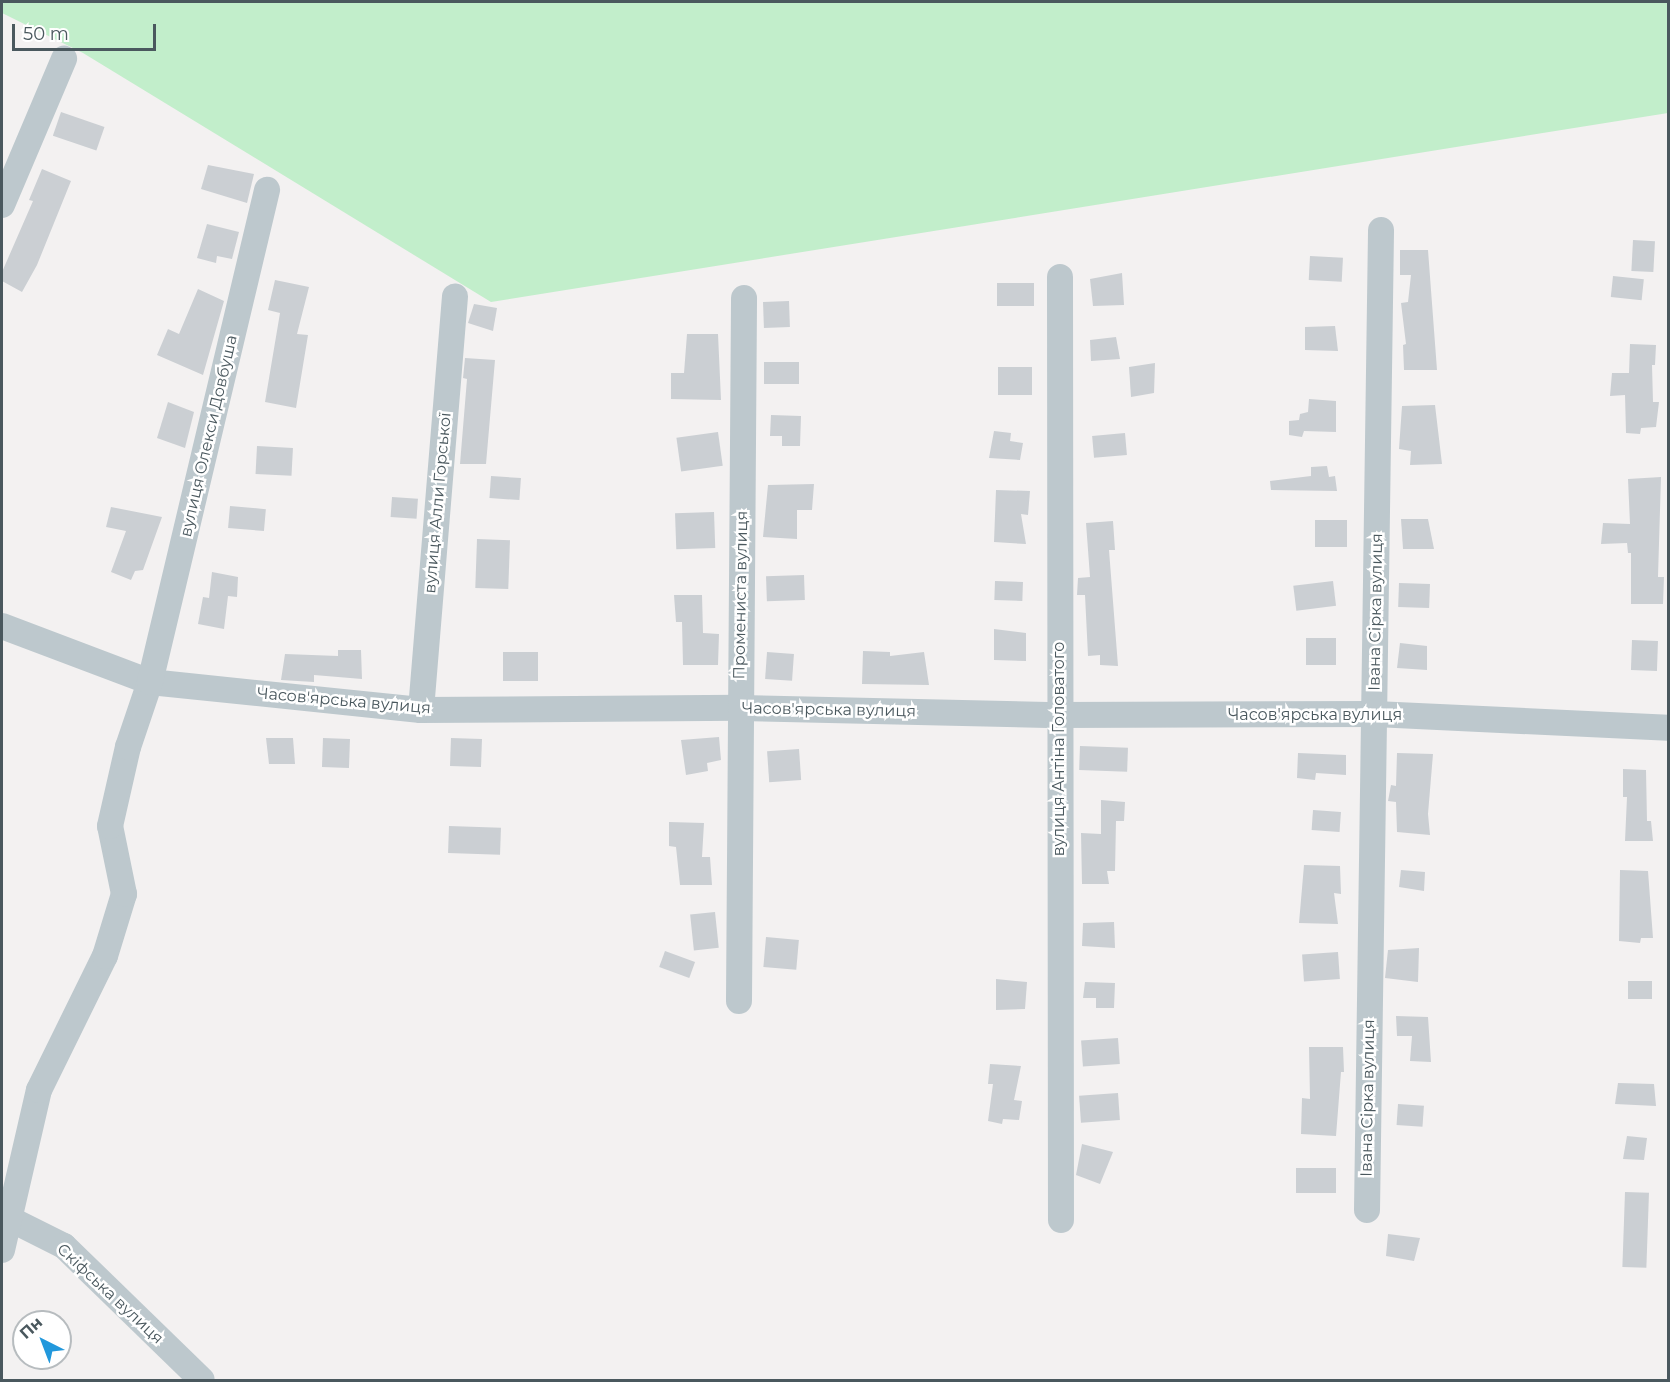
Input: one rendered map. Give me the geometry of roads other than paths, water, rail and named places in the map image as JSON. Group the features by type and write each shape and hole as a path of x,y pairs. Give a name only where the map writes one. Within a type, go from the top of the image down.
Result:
{"street":[{"path":"2,206 63,59"},
{"name":"вулиця Олекси Довбуша","path":"2,1250 39,1090 105,956 124,894 110,826 128,747 150,682 267,190"},
{"name":"Івана Сірка вулиця","path":"1366,1210 1381,230"},
{"name":"вулиця Антіна Головатого","path":"1060,277 1058,715 1061,1220"},
{"name":"вулиця Алли Горської","path":"421,710 456,296"},
{"name":"Промениста вулиця","path":"739,1001 744,298"},
{"name":"Часов'ярська вулиця","path":"2,626 150,682 421,710 740,708 1058,715 1375,714 1668,728"},
{"name":"Скіфська вулиця","path":"10,1219 64,1246 202,1380"}]}
